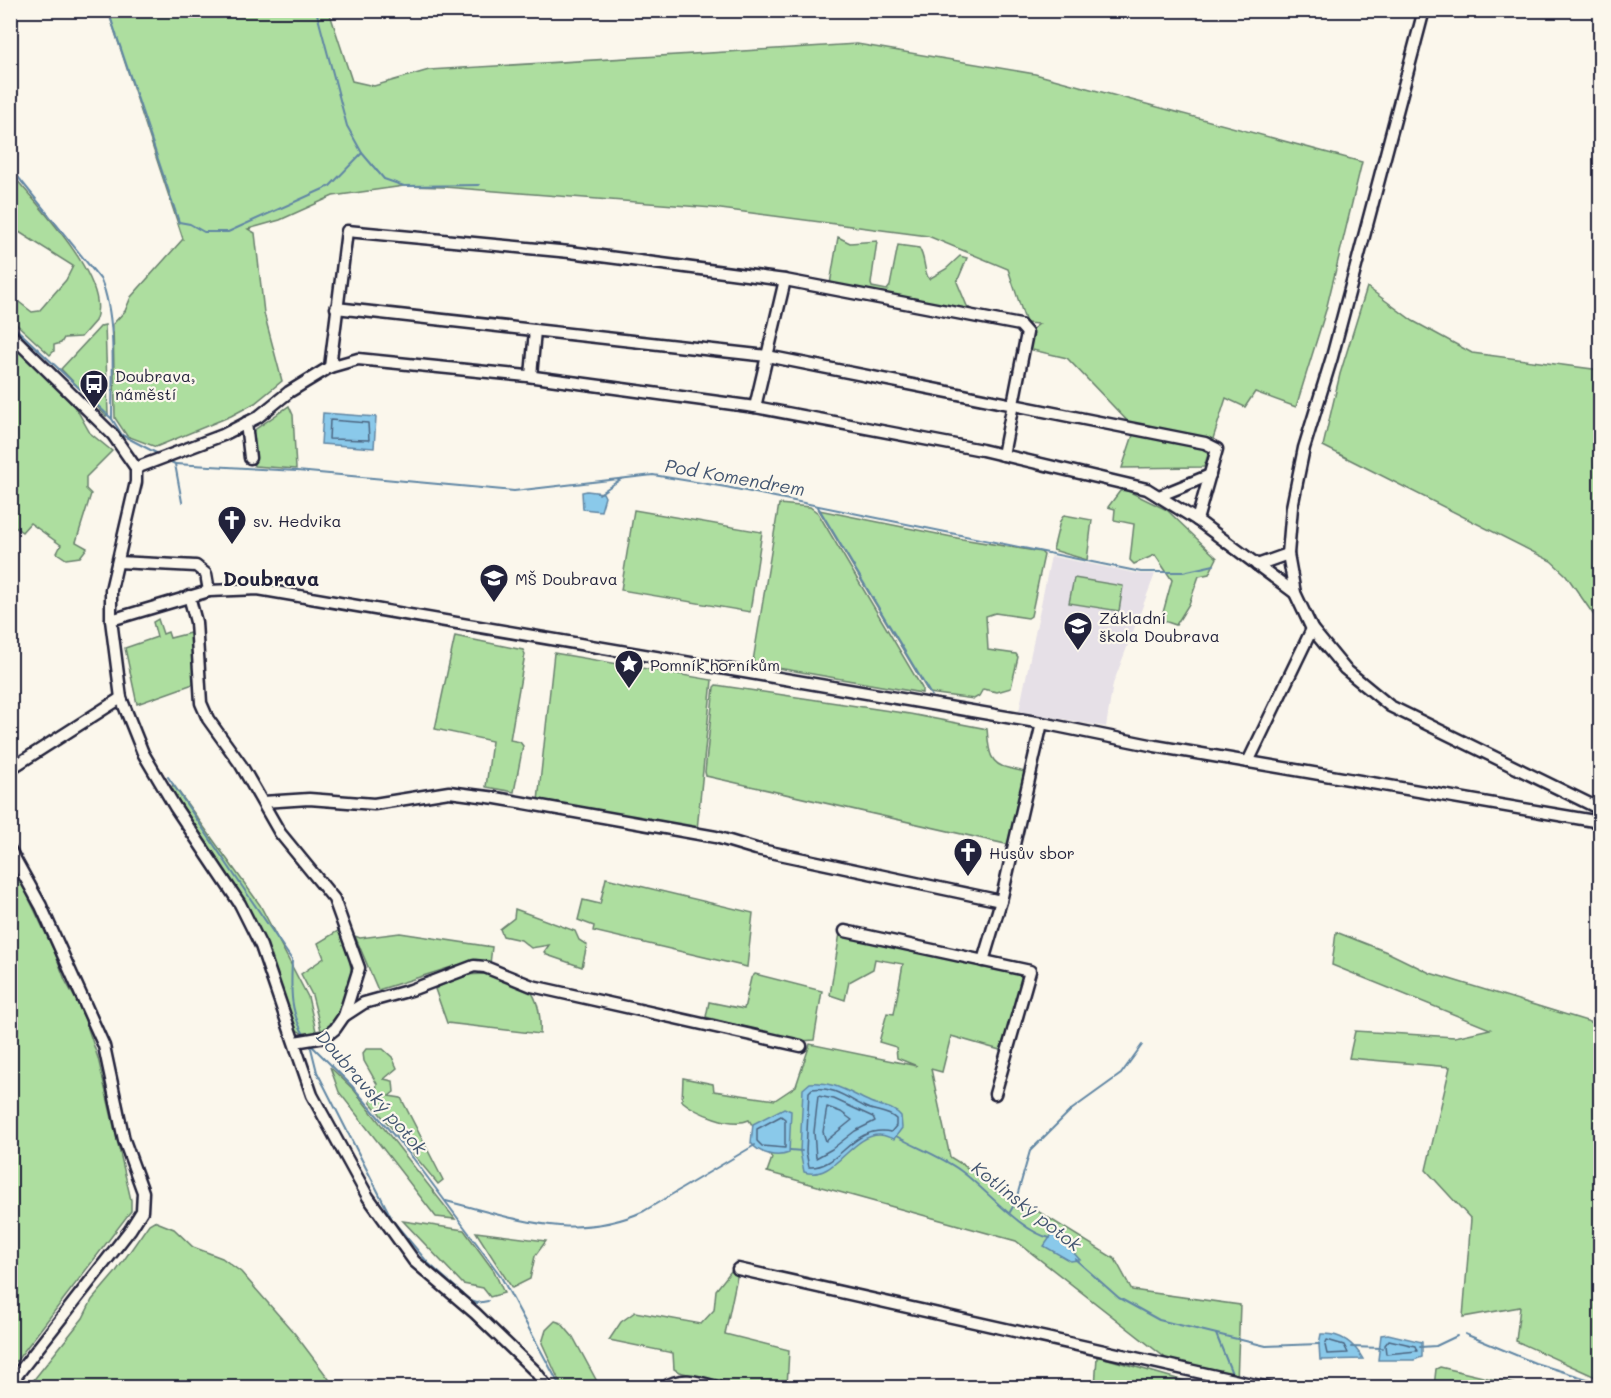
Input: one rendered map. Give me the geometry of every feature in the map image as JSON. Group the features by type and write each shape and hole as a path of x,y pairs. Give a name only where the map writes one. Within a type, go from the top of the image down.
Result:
{"street":[{"path":"1424,10 1332,357 1304,448 1292,507 1288,554 1295,593 1312,629 1345,669 1390,706 1600,809"},
{"path":"330,367 347,231 357,230 570,252 784,280 1020,325 1027,333 1004,455"},
{"path":"755,407 784,280"},
{"path":"336,308 767,356 1205,443 1216,449 1197,520"},
{"path":"531,376 535,330"},
{"path":"10,334 113,435 136,468 136,482 111,590 111,620 121,698 143,753 175,807 240,904 261,946 312,1095 363,1187 414,1261 475,1313 535,1371 548,1388"},
{"path":"136,468 223,435 246,423 330,367 358,359 531,376 755,407 1004,455 1147,489 1197,520 1295,593"},
{"path":"246,423 250,458"},
{"path":"1159,496 1210,475"},
{"path":"1257,565 1288,554"},
{"path":"118,562 196,566 206,574 209,591"},
{"path":"111,620 209,591 258,589 1042,723 1248,762 1600,822"},
{"path":"189,596 196,622 201,703 216,732 241,765 280,833 334,899 358,968 344,1016 335,1029 325,1037 294,1042"},
{"path":"1248,762 1312,629"},
{"path":"10,770 121,698"},
{"path":"983,961 1001,901 1042,723"},
{"path":"263,802 309,799 374,804 450,792 496,798 716,837 756,849 1001,901"},
{"path":"10,850 41,906 104,1046 124,1140 143,1192 142,1211 130,1230 10,1384"},
{"path":"845,931 1030,971 995,1094"},
{"path":"344,1016 364,1003 411,990 474,966 485,967 532,986 801,1046"},
{"path":"738,1269 1269,1388"},
{"path":"663,1388 672,1381 684,1379 720,1388"}],"shaded area":[{"name":"Základní škola Doubrava","path":"1051,556 1140,574 1155,574 1113,684 1106,727 1019,711"}],"green space":[{"path":"108,11 329,11 352,81 374,86 429,70 857,44 1035,74 1362,162 1326,310 1296,407 1255,392 1245,407 1226,398 1204,467 1122,468 1135,429 1067,358 1028,349 1030,331 1039,324 1026,323 1008,269 928,236 713,208 444,187 404,186 333,196 280,220 248,229 255,233 264,313 282,381 255,403 231,416 156,447 127,436 115,418 113,324 125,311 131,297 183,239"},
{"path":"11,173 69,243 93,285 98,304 95,321 81,337 64,338 61,343 54,345 54,351 50,355 11,319 11,296 32,312 39,311 66,280 73,266 11,227"},
{"path":"838,237 850,243 877,241 871,284 872,287 887,290 890,286 898,245 919,248 929,279 946,269 960,256 967,258 957,282 967,306 973,311 830,284"},
{"path":"1367,287 1413,321 1472,353 1600,370 1600,624 1566,575 1551,561 1323,446 1340,374"},
{"path":"105,325 108,415 106,416 61,369 101,326"},
{"path":"10,341 32,359 77,410 90,433 112,451 86,477 86,489 91,494 76,542 87,548 80,557 66,559 57,553 61,545 30,523 22,532 11,524"},
{"path":"289,406 293,415 296,469 254,466 251,436 253,431"},
{"path":"1126,490 1167,510 1217,558 1209,574 1199,576 1189,604 1176,625 1161,620 1172,580 1155,555 1134,564 1130,560 1134,524 1114,520 1115,509 1108,507 1120,491"},
{"path":"779,504 810,507 818,513 922,688 922,693 755,664 753,661"},
{"path":"634,510 762,532 750,612 621,590"},
{"path":"819,510 962,539 1041,552 1044,555 1031,616 1028,618 995,613 986,616 988,650 1016,654 1018,657 1011,688 997,692 983,689 974,699 929,693"},
{"path":"1064,515 1092,520 1087,560 1053,550 1060,521"},
{"path":"1074,578 1123,586 1119,611 1069,603"},
{"path":"158,619 163,634 168,632 170,638 194,632 196,683 137,704 125,648 157,637 153,622"},
{"path":"455,636 523,650 525,654 510,740 520,742 523,746 514,792 486,787 492,741 435,729"},
{"path":"554,653 712,680 697,830 538,801"},
{"path":"716,685 910,714 987,729 990,753 996,763 1026,773 1010,845 706,776"},
{"path":"173,784 260,905 308,997 316,1031 321,1030 312,995 301,974 324,958 318,943 341,929 349,957 351,986 345,1009 327,1032 306,1034 294,1028 227,873 171,789"},
{"path":"11,861 55,953 65,980 82,1011 98,1058 131,1200 131,1211 11,1368"},
{"path":"606,878 753,913 747,967 593,931 594,926 578,920 583,900 600,904"},
{"path":"515,909 575,931 579,940 587,945 582,967 547,955 544,952 549,945 531,948 521,940 503,936 500,929 514,918"},
{"path":"1336,932 1387,952 1430,973 1600,1025 1598,1038 1600,1039 1600,1379 1516,1341 1520,1307 1463,1317 1471,1219 1426,1170 1450,1067 1349,1058 1355,1031 1455,1037 1490,1029 1332,965"},
{"path":"400,933 492,947 490,964 458,965 378,990 355,936 360,938"},
{"path":"840,933 1017,971 1023,979 1021,993 1000,1050 951,1036 942,1072 931,1069 950,1157 1115,1259 1132,1290 1240,1305 1237,1382 1172,1363 1016,1241 767,1172 772,1158 749,1120 724,1121 696,1110 682,1101 683,1078 713,1084 714,1091 775,1100 796,1086 810,1044 917,1066 897,1058 896,1047 879,1042 887,1013 894,1014 903,964 875,959 873,969 849,982 845,1000 830,995"},
{"path":"488,974 528,988 535,998 538,1009 540,1034 447,1023 435,989 460,975"},
{"path":"755,974 822,991 814,1040 801,1041 706,1017 709,1002 744,1009 751,978"},
{"path":"366,1049 383,1049 392,1057 397,1068 384,1079 393,1081 394,1092 389,1096 401,1098 443,1180 438,1184 370,1102 375,1096 377,1084 364,1061 363,1053"},
{"path":"330,1067 354,1090 455,1219 436,1217 339,1092"},
{"path":"154,1221 174,1229 193,1247 222,1258 241,1272 295,1334 335,1387 28,1387 83,1318 92,1300 115,1273 149,1224"},
{"path":"403,1221 464,1230 494,1271 504,1293 490,1297 483,1288 463,1284"},
{"path":"476,1232 546,1241 535,1256 530,1279 512,1288"},
{"path":"731,1271 738,1272 725,1334 789,1350 787,1387 742,1387 679,1372 674,1369 673,1353 609,1340 621,1322 635,1312 701,1324 714,1310 716,1290"},
{"path":"555,1321 561,1323 573,1337 600,1387 562,1387 542,1343 546,1330"},
{"path":"1097,1357 1101,1357 1205,1387 1095,1387"},
{"path":"1440,1367 1526,1387 1434,1387 1436,1369"}],"water":[{"path":"323,413 376,417 374,448 321,444"},
{"path":"582,492 603,493 605,497 601,511 583,509"},
{"path":"810,1083 833,1085 872,1103 894,1110 901,1116 902,1128 894,1139 880,1135 860,1142 825,1170 815,1173 804,1172 800,1152 803,1089"},
{"path":"784,1108 791,1111 789,1153 774,1155 754,1147 751,1143 753,1124"},
{"path":"1053,1233 1057,1234 1080,1260 1070,1261 1044,1246"},
{"path":"1321,1334 1334,1335 1346,1340 1363,1359 1320,1360"},
{"path":"1388,1334 1422,1342 1422,1357 1414,1360 1378,1360 1381,1335"}],"waterway":[{"path":"108,10 179,222 190,224 204,232 228,232 330,186 362,153 347,126 316,10"},
{"path":"362,153 384,179 404,186 479,185"},
{"path":"10,167 101,280 112,330 112,419"},
{"name":"Doubravský potok","path":"10,323 112,419 122,435 160,455"},
{"path":"10,378 15,374"},
{"name":"Doubravský potok","path":"167,460 175,464 182,502"},
{"name":"Pod Komendrem","path":"175,464 297,471 514,491 653,475 726,487 1141,572 1183,572 1214,565"},
{"path":"599,494 621,479"},
{"path":"818,507 931,695"},
{"name":"Doubravský potok","path":"168,777 292,960 291,990 294,1008 305,1036"},
{"name":"Doubravský potok","path":"309,1043 352,1086 413,1158 500,1275 561,1388"},
{"path":"1010,1212 1015,1203 1030,1151 1071,1110 1121,1074 1142,1045"},
{"path":"311,1048 317,1072 393,1221 428,1263 471,1301 477,1303 488,1301"},
{"name":"Kotlinský potok","path":"896,1136 954,1166 1016,1219 1039,1234 1050,1238"},
{"name":"Kotlinský potok","path":"446,1201 545,1224 594,1225 619,1220 644,1211 755,1145"},
{"name":"Kotlinský potok","path":"790,1150 802,1151"},
{"name":"Kotlinský potok","path":"1075,1259 1119,1298 1159,1320 1266,1346 1319,1344"},
{"path":"1216,1334 1233,1376"},
{"name":"Kotlinský potok","path":"1465,1334 1535,1363 1600,1383"},
{"name":"Kotlinský potok","path":"1420,1347 1436,1346 1457,1336"},
{"name":"Kotlinský potok","path":"1351,1347 1382,1348"}],"place":[{"name":"Doubrava, náměstí","path":"94,410"},
{"name":"sv. Hedvika","path":"232,546"},
{"name":"MŠ Doubrava","path":"494,604"},
{"name":"Základní škola Doubrava","path":"1078,652"},
{"name":"Pomník horníkům","path":"629,690"},
{"name":"Husův sbor","path":"968,878"}],"district":[{"name":"Doubrava","path":"271,578"}]}
